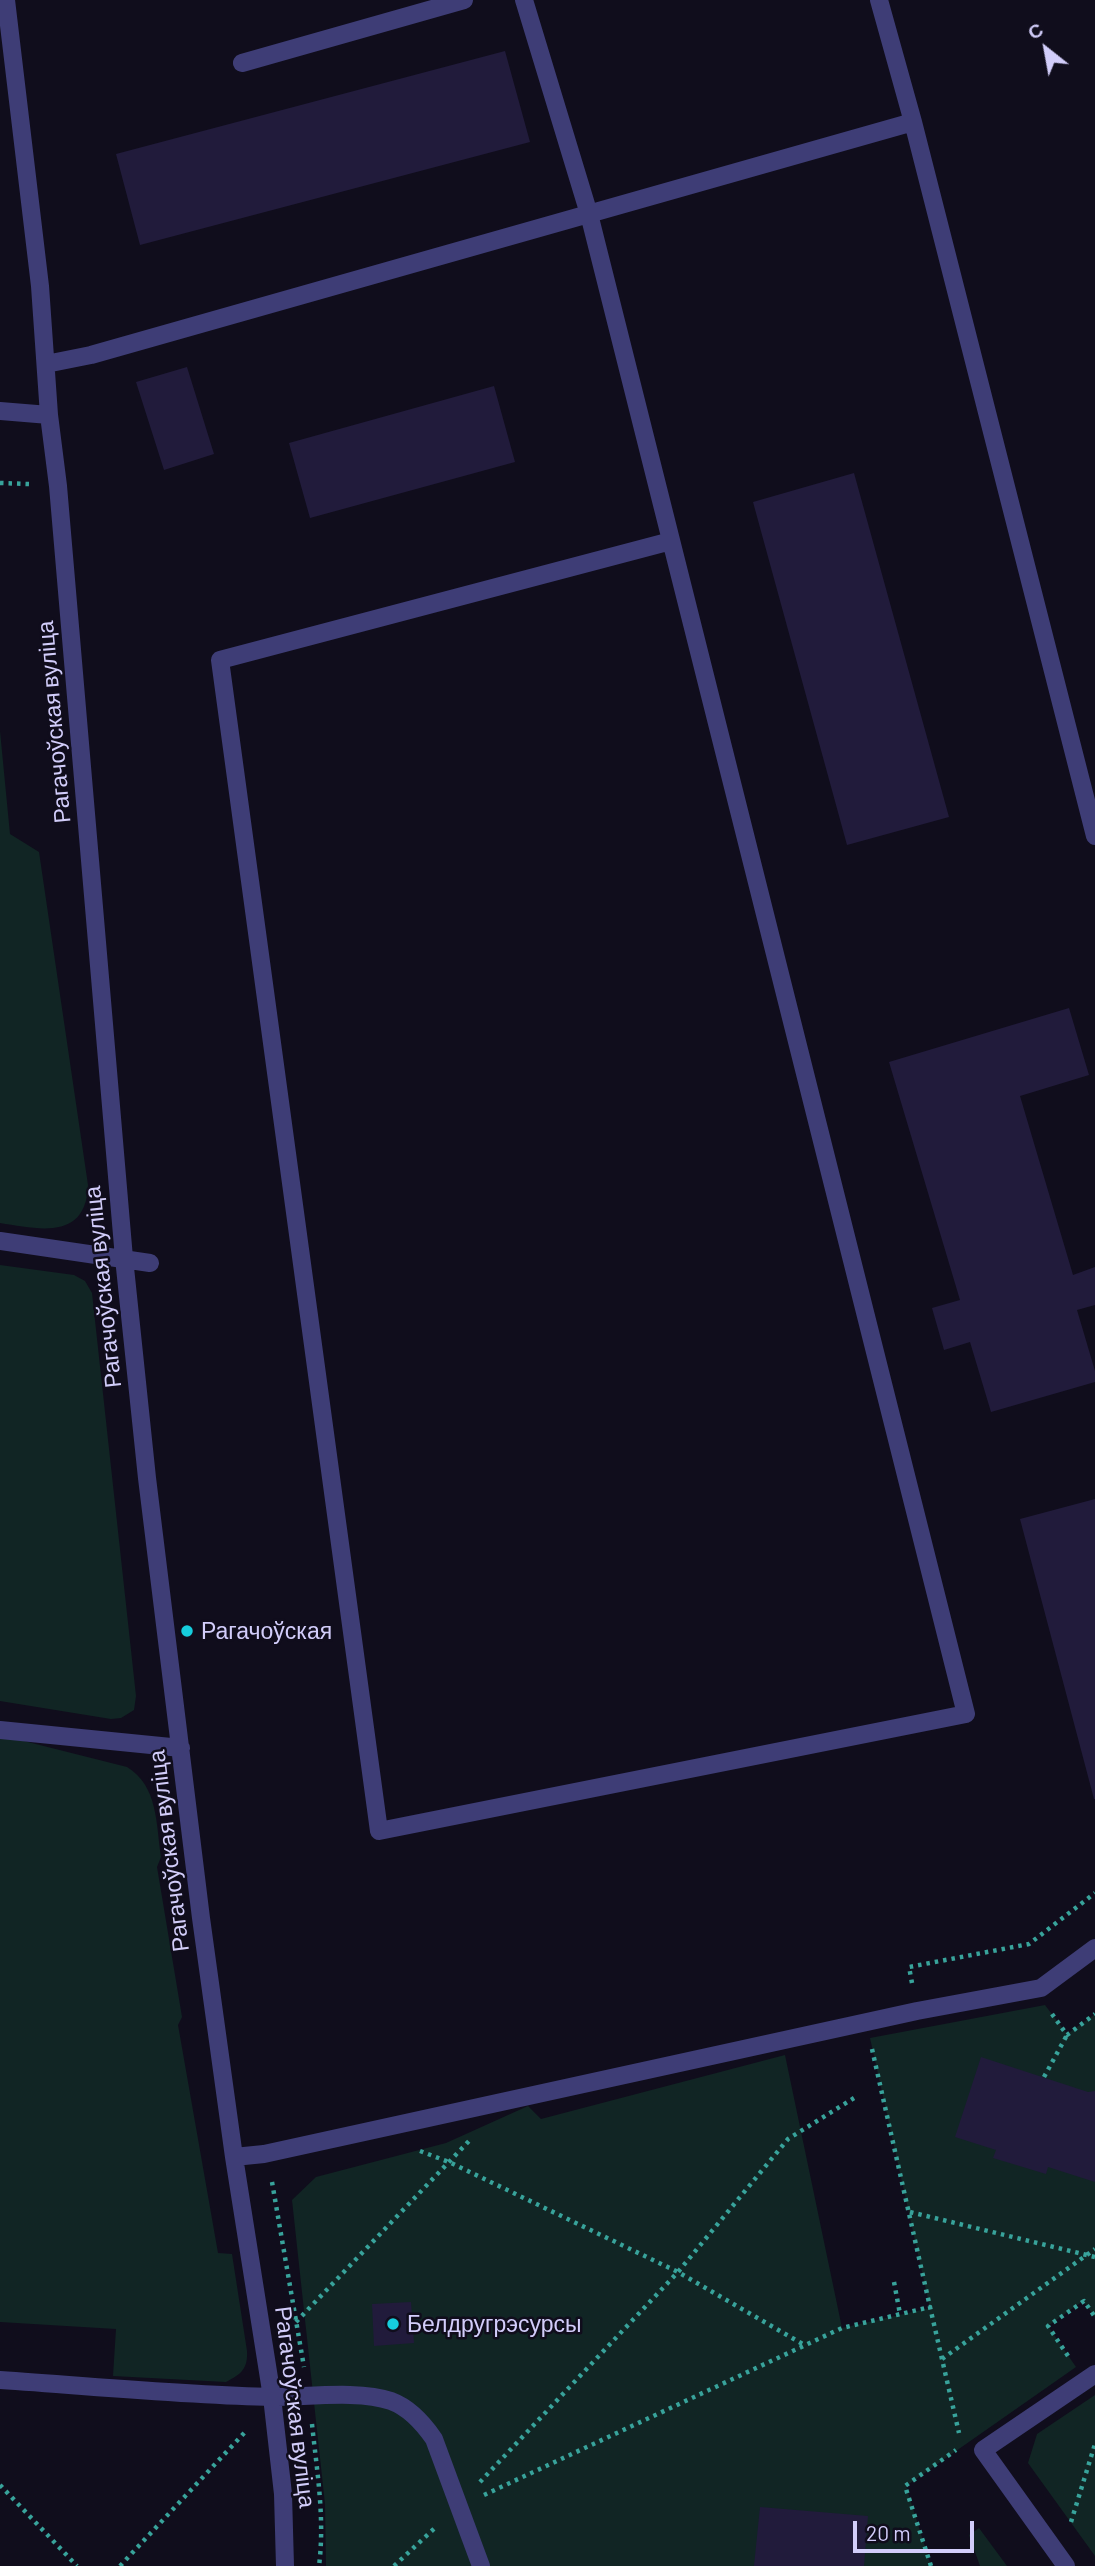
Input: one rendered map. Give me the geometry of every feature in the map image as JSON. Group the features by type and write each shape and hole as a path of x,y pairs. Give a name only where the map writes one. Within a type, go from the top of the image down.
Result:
{"street":[{"name":"Рагачоўская вуліца","path":"6,0 40,286 49,415 59,499 124,1258 165,1633 201,1918 234,2157 272,2397 283,2494 285,2566"},
{"path":"242,63 464,0"},
{"path":"524,0 589,214 966,1714 379,1830 220,660 671,541"},
{"path":"880,0 1089,790 1095,836"},
{"path":"47,364 72,360 914,122"},
{"path":"0,411 49,415"},
{"path":"0,1241 150,1263"},
{"path":"0,1730 181,1748"},
{"path":"234,2157 264,2154 917,2011 1041,1988 1095,1948"},
{"path":"1066,2566 984,2450 1095,2374"},
{"path":"0,2380 272,2397 373,2396 392,2401 409,2410 424,2424 434,2439 481,2566"}],"path":[{"path":"1045,2005 1067,2035"},
{"path":"1044,2077 1067,2035 1095,2014"},
{"path":"870,2038 962,2446 905,2486 931,2566"},
{"path":"394,2566 457,2506 678,2272 788,2139 854,2098"},
{"path":"296,2322 474,2136"},
{"path":"414,2149 449,2162 678,2272 807,2346"},
{"path":"910,2212 1095,2257"},
{"path":"942,2359 1095,2249"},
{"path":"894,2283 900,2314"},
{"path":"1069,2357 1048,2326 1084,2301 1095,2317"},
{"path":"457,2506 842,2328 930,2308"},
{"path":"120,2566 254,2422"},
{"path":"1071,2523 1095,2444"},
{"path":"0,2485 77,2566"}],"green space":[{"path":"0,731 10,834 39,852 88,1185 85,1203 79,1215 70,1223 58,1227 0,1223"},
{"path":"0,1265 74,1275 85,1281 92,1293 136,1696 134,1710 121,1718 111,1719 0,1701"},
{"path":"0,1735 127,1767 145,1784 154,1806 161,1857 157,1867 182,2017 178,2025 218,2253 232,2254 247,2351 243,2370 226,2382 113,2376 116,2329 0,2322"},
{"path":"1045,2005 1067,2034 1095,2014 1095,2317 1083,2301 1048,2326 1076,2367 906,2486 931,2566 326,2566 325,2504 292,2200 316,2177 446,2143 528,2106 541,2119 785,2055 842,2328 930,2308 870,2038"},
{"path":"1095,2395 1095,2556 1028,2463 1037,2434"},
{"path":"979,2528 1007,2566 980,2566 969,2535"}],"building":[{"path":"505,51 530,142 140,245 116,154"},
{"path":"187,367 214,454 164,470 136,382"},
{"path":"494,386 515,462 310,518 289,443"},
{"path":"854,473 949,817 847,845 753,502"},
{"path":"1069,1008 1089,1075 1020,1096 1073,1275 1095,1267 1095,1305 1077,1310 1095,1371 1095,1382 991,1412 970,1342 944,1350 932,1308 960,1300 889,1062"},
{"path":"1095,1499 1095,1799 1094,1799 1020,1519"},
{"path":"981,2057 1088,2092 1095,2091 1095,2182 1048,2167 1046,2174 993,2158 996,2150 955,2137"},
{"name":"Белдругрэсурсы","path":"411,2302 414,2343 374,2346 372,2304"},
{"path":"760,2507 868,2516 864,2566 754,2566"}],"place":[{"name":"Рагачоўская","path":"187,1631"},
{"name":"Белдругрэсурсы","path":"393,2324"}]}
